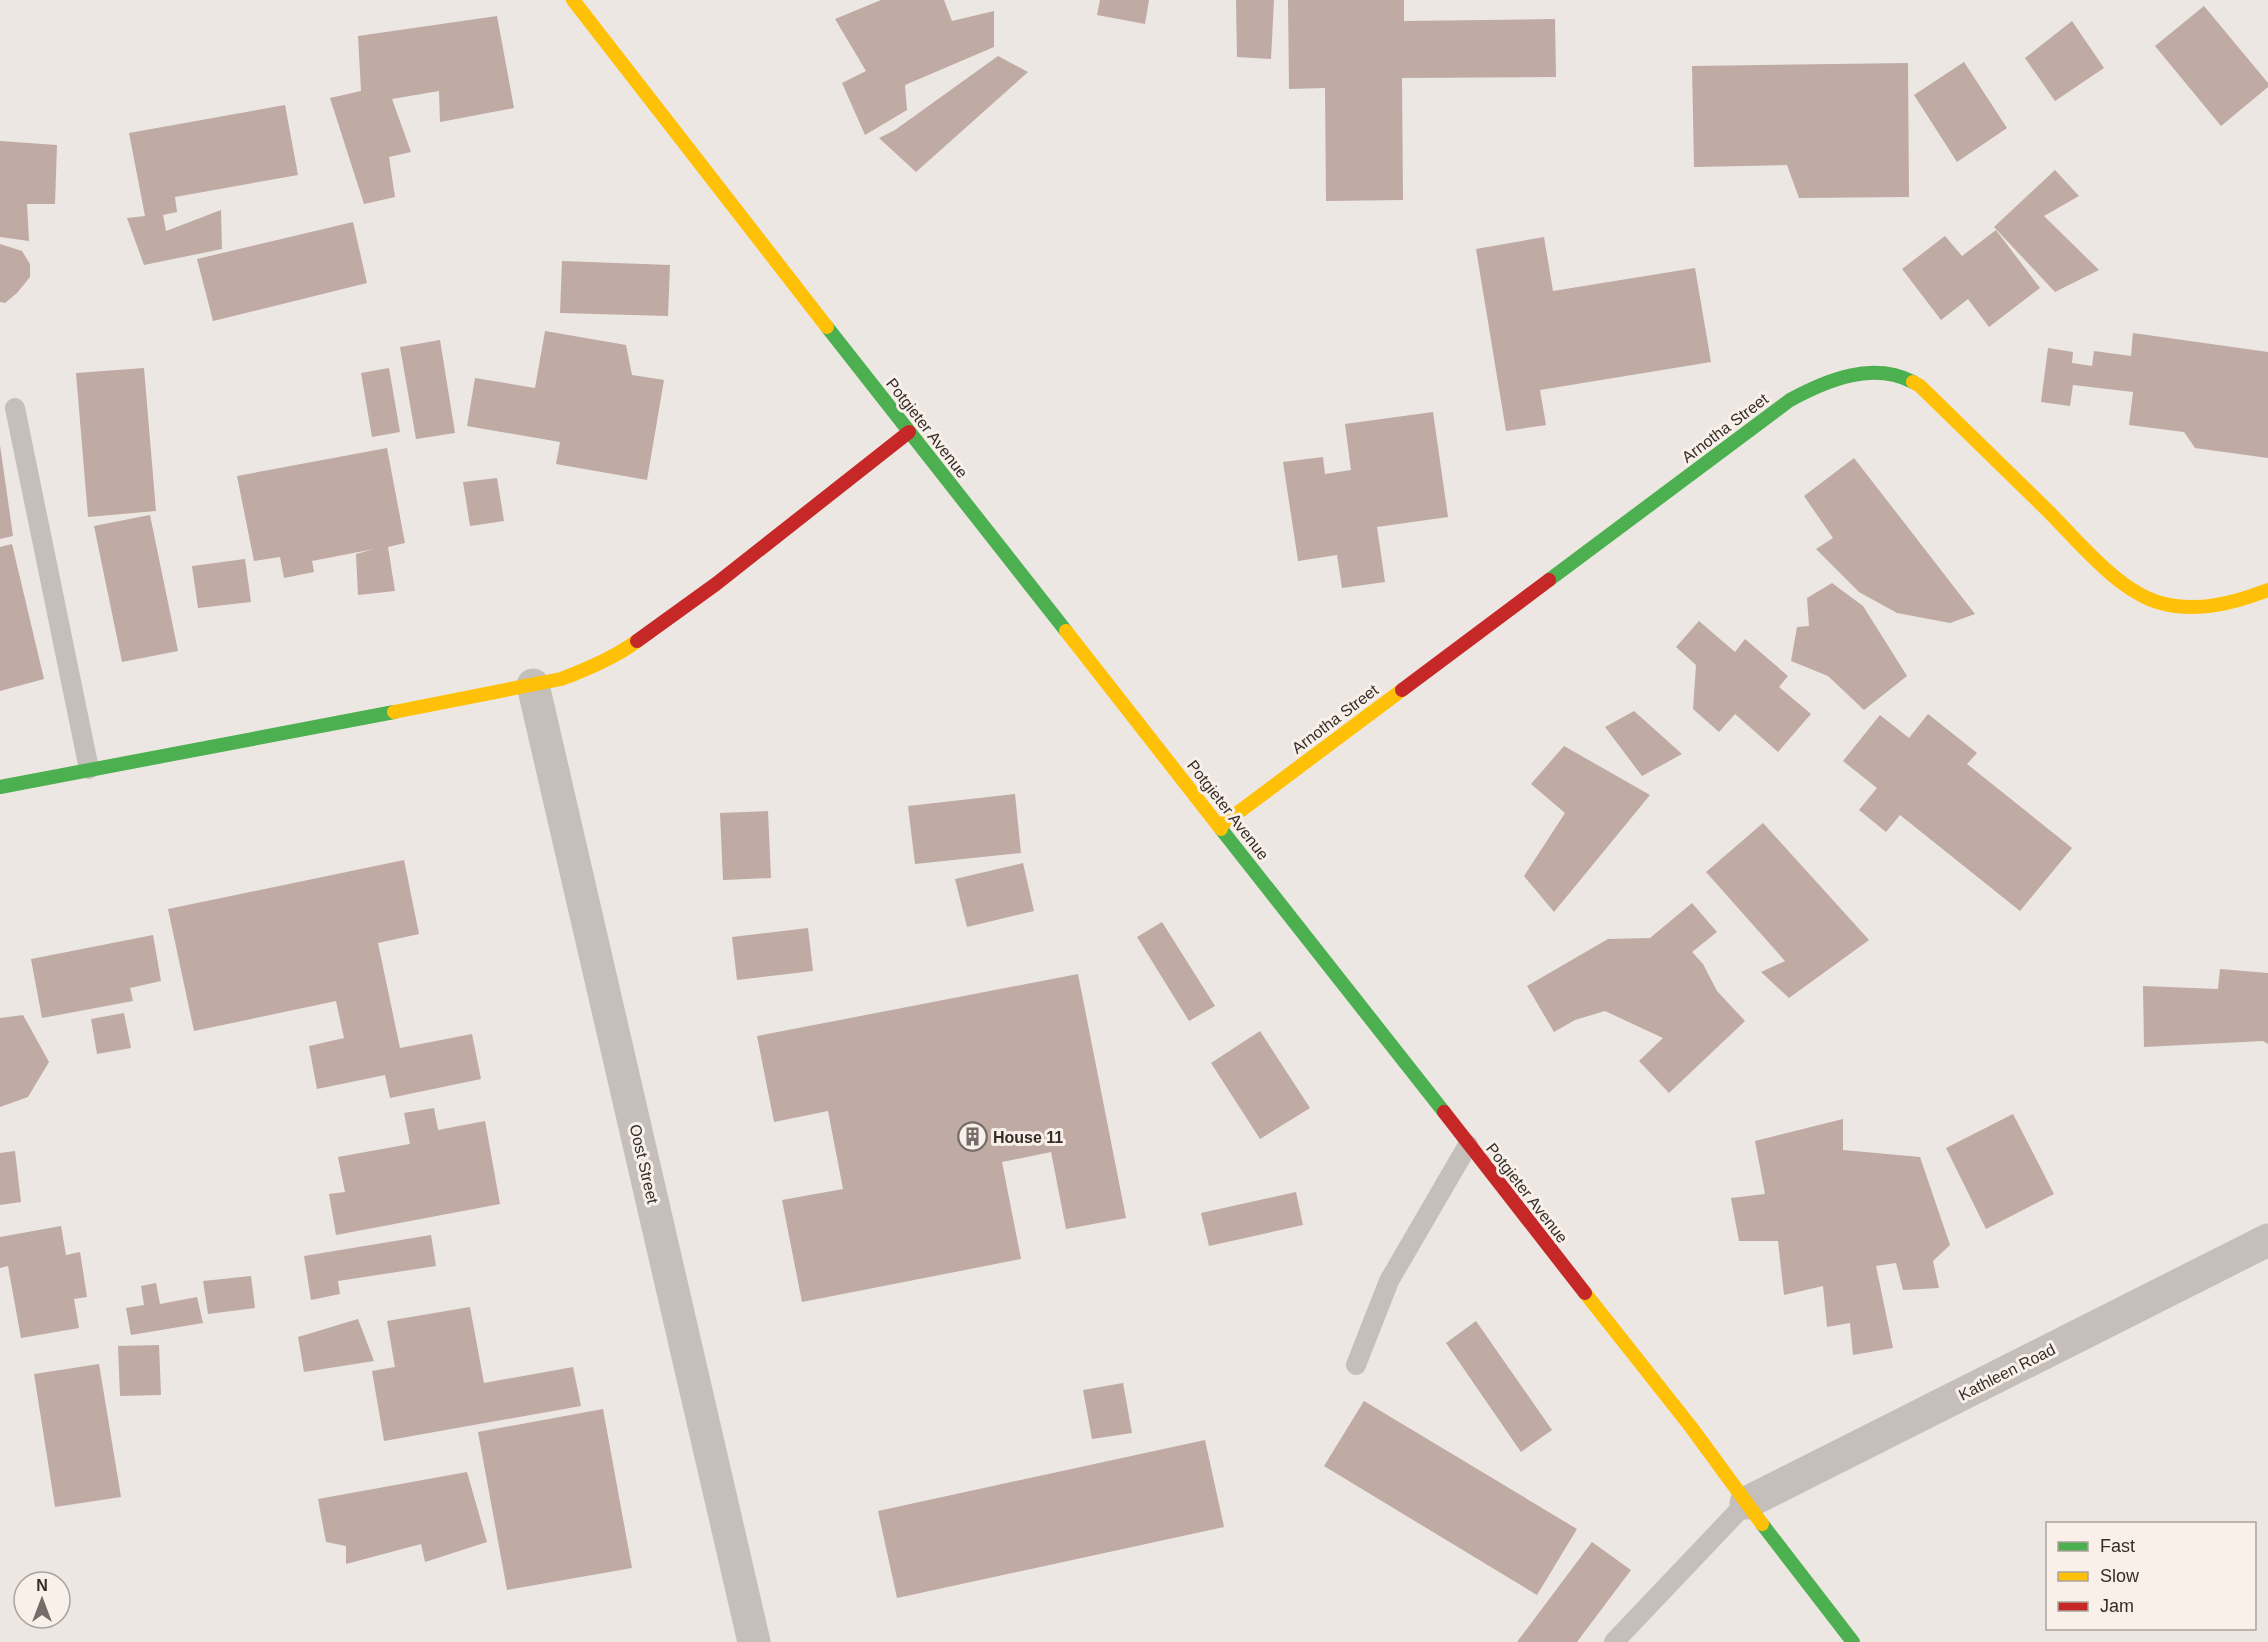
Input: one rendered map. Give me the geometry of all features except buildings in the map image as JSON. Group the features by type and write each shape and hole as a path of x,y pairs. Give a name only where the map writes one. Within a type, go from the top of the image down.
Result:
{"street":[{"name":"Potgieter Avenue","path":"573,0 909,432 1691,1427 1746,1503 1853,1642"},
{"name":"Arnotha Street","path":"1220,826 1790,400 1833,379 1875,374 1902,377 1920,386 2105,567 2133,590 2158,603 2184,608 2253,596 2268,590"},
{"path":"0,787 89,768 561,680 624,651 716,584 909,432"},
{"name":"Oost Street","path":"533,685 754,1642"},
{"name":"Kathleen Road","path":"1746,1503 2268,1240"}],"lane":[{"path":"15,408 89,768"},
{"path":"1356,1365 1389,1281 1468,1144"},
{"path":"1614,1642 1746,1503"}],"traffic: fast":[{"path":"827,327 1066,631"},
{"path":"1549,580 1790,400 1834,380 1866,373 1882,373 1913,382"},
{"path":"0,787 394,712"},
{"path":"1221,829 1444,1112"},
{"path":"1762,1524 1853,1642"}],"traffic: slow":[{"path":"573,0 827,327"},
{"path":"1913,382 1920,386 2100,564 2145,597 2175,606 2202,607 2242,599 2268,590"},
{"path":"1066,631 1221,829"},
{"path":"394,712 561,679 600,663 637,641"},
{"path":"1220,826 1402,690"},
{"path":"1585,1293 1691,1427 1762,1524"}],"traffic: jam":[{"path":"637,641 716,584 909,432"},
{"path":"1402,690 1549,580"},
{"path":"1444,1112 1585,1293"}],"place":[{"name":"House 11","path":"972,1137"}]}
